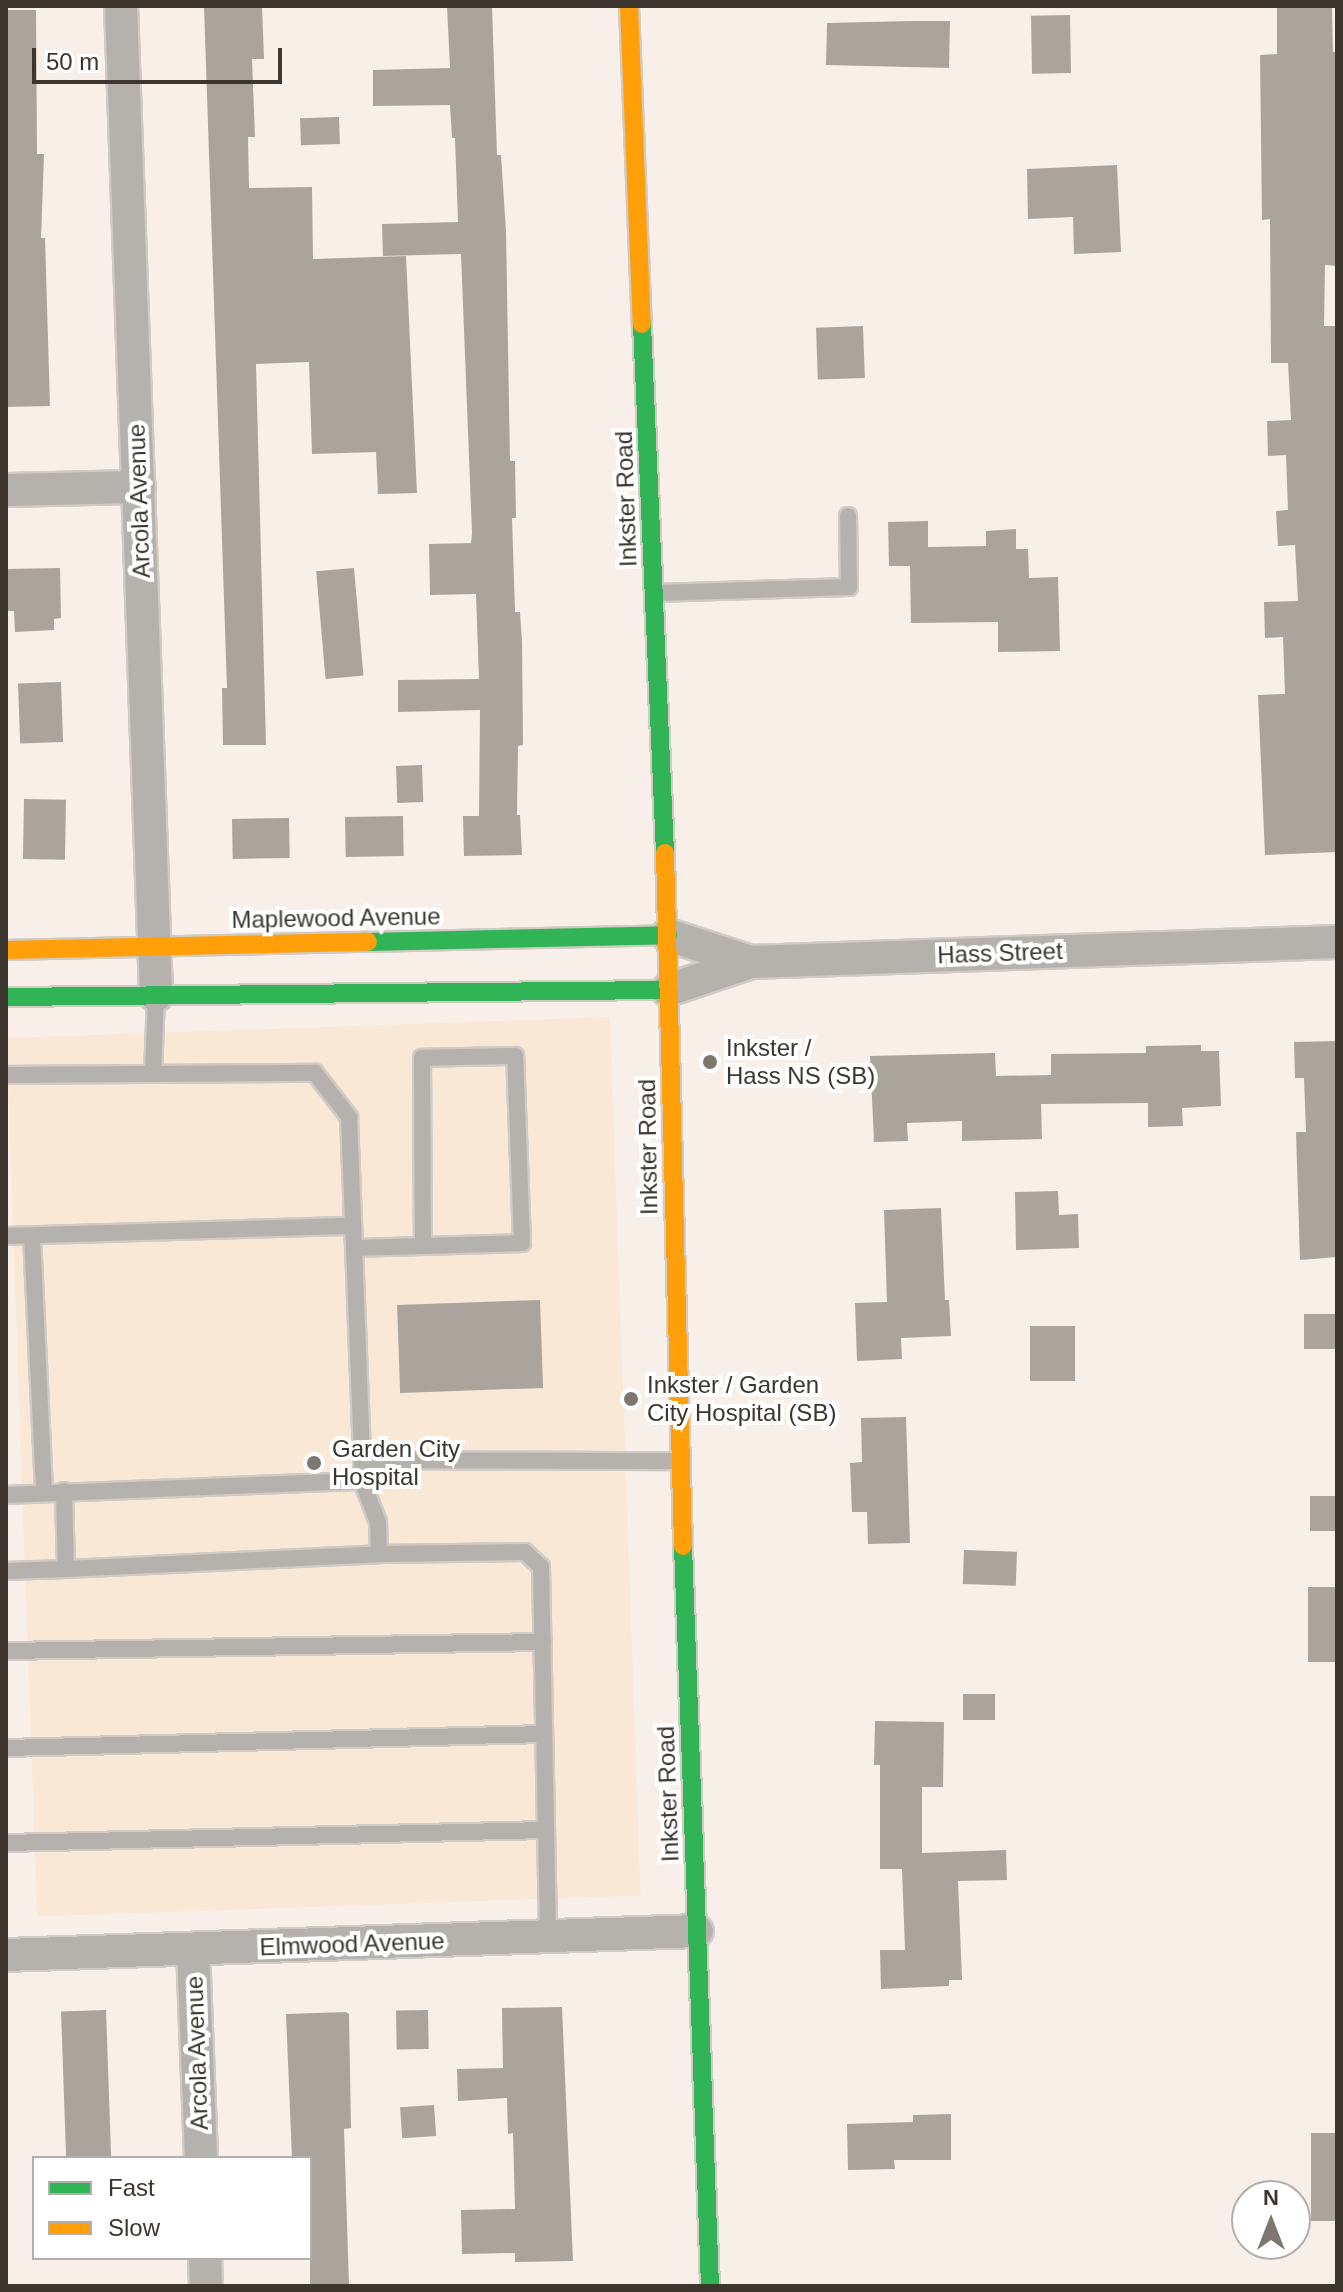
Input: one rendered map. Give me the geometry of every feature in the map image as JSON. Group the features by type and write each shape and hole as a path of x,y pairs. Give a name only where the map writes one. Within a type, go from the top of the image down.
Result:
{"main road":[{"name":"Inkster Road","path":"629,6 668,935 681,1461 710,2286"},
{"name":"Maplewood Avenue","path":"6,950 668,935"},
{"path":"6,997 668,990"}],"street":[{"name":"Arcola Avenue","path":"121,6 156,995"},
{"path":"6,490 139,487"},
{"name":"Hass Street","path":"668,935 751,962 1337,942"},
{"path":"668,990 751,962"},
{"name":"Elmwood Avenue","path":"6,1955 697,1931"},
{"name":"Arcola Avenue","path":"193,1949 201,2156"},
{"path":"205,2260 206,2286"}],"lane":[{"path":"654,593 849,587 848,516"},
{"path":"153,1074 156,995"},
{"path":"354,1248 423,1246 522,1243 515,1056 422,1058 423,1246"},
{"path":"6,1075 315,1073 349,1117 362,1481 378,1522 379,1554"},
{"path":"6,1236 353,1226"},
{"path":"32,1236 44,1492"},
{"path":"362,1460 681,1461"},
{"path":"6,1495 362,1481"},
{"path":"64,1491 66,1569"},
{"path":"6,1571 379,1554 525,1552 541,1567 548,1936"},
{"path":"6,1651 543,1642"},
{"path":"6,1748 544,1734"},
{"path":"6,1843 546,1830"}],"shaded area":[{"name":"Garden City Hospital","path":"610,1017 641,1895 37,1917 6,1038"}],"building":[{"path":"204,6 262,6 264,59 252,59 255,137 248,137 249,188 312,187 313,259 406,256 417,493 378,494 376,452 312,454 309,362 256,364 266,745 223,745 222,688 227,688"},
{"path":"492,6 497,155 501,155 506,232 510,461 515,461 516,518 512,518 515,612 520,612 522,642 523,745 518,746 517,815 520,815 522,855 464,856 463,816 479,816 480,710 398,712 398,680 479,679 476,594 430,595 429,544 471,543 472,533 461,254 383,256 382,224 458,222 455,138 452,138 450,105 373,106 373,70 450,68 447,7"},
{"path":"1277,6 1332,6 1333,52 1337,52 1337,266 1325,265 1324,326 1337,326 1337,852 1265,855 1258,695 1285,694 1283,637 1265,638 1264,602 1298,601 1295,545 1278,546 1276,511 1288,510 1286,455 1268,456 1267,421 1291,420 1288,363 1271,363 1270,219 1262,220 1260,55 1277,54"},
{"path":"6,10 36,10 37,154 44,154 41,238 45,238 50,406 6,407"},
{"path":"1070,15 1071,73 1032,74 1031,16"},
{"path":"950,21 949,68 826,65 827,23"},
{"path":"339,117 340,144 301,145 300,118"},
{"path":"1117,165 1121,252 1074,254 1073,217 1028,219 1027,169"},
{"path":"863,326 865,378 818,380 816,328"},
{"path":"928,521 928,547 986,546 986,531 1016,529 1016,549 1028,549 1029,578 1058,577 1060,651 998,652 998,622 911,623 910,566 889,566 888,522"},
{"path":"60,568 61,618 54,619 54,630 15,632 14,611 6,611 6,569"},
{"path":"354,568 363,676 326,679 316,571"},
{"path":"61,682 63,742 20,743 18,684"},
{"path":"422,765 423,802 397,803 396,766"},
{"path":"24,799 66,800 65,860 23,859"},
{"path":"403,816 404,856 346,857 345,817"},
{"path":"289,818 290,858 233,859 232,819"},
{"path":"1337,1041 1337,1257 1300,1260 1296,1132 1306,1132 1304,1078 1295,1078 1294,1042"},
{"path":"1201,1045 1201,1051 1219,1051 1221,1106 1182,1108 1183,1126 1148,1127 1148,1103 1041,1104 1042,1139 962,1141 962,1121 907,1123 908,1141 874,1142 870,1056 995,1053 996,1076 1051,1075 1051,1054 1146,1053 1146,1046"},
{"path":"1058,1191 1059,1215 1078,1214 1079,1248 1016,1250 1015,1192"},
{"path":"941,1208 945,1300 949,1300 951,1336 901,1338 902,1359 857,1361 855,1303 887,1302 884,1210"},
{"path":"540,1300 543,1388 400,1393 397,1305"},
{"path":"1304,1314 1337,1314 1337,1349 1304,1349"},
{"path":"1030,1326 1075,1326 1075,1381 1030,1381"},
{"path":"906,1417 910,1543 868,1544 867,1512 852,1512 850,1463 862,1462 861,1418"},
{"path":"1310,1496 1337,1496 1337,1531 1310,1531"},
{"path":"964,1550 1017,1552 1016,1586 963,1584"},
{"path":"1308,1587 1337,1587 1337,1662 1308,1662"},
{"path":"963,1694 995,1694 995,1720 963,1720"},
{"path":"875,1721 944,1722 943,1787 922,1787 922,1853 1006,1850 1007,1880 958,1881 962,1980 949,1980 949,1986 881,1989 880,1950 905,1950 902,1869 880,1869 880,1765 874,1765"},
{"path":"562,2007 573,2261 515,2262 515,2253 462,2254 461,2210 515,2209 513,2133 508,2134 507,2098 458,2101 457,2069 503,2068 502,2008"},
{"path":"106,2010 111,2156 66,2156 61,2012"},
{"path":"428,2010 429,2049 397,2050 396,2011"},
{"path":"286,2014 349,2014 351,2128 344,2129 349,2286 310,2286 312,2156 292,2156"},
{"path":"434,2105 436,2136 402,2138 400,2107"},
{"path":"951,2114 951,2160 894,2160 895,2169 848,2170 847,2124 913,2122 913,2115"},
{"path":"1311,2133 1337,2133 1337,2221 1311,2221"}],"traffic: fast":[{"path":"642,324 665,853"},
{"path":"368,942 668,935"},
{"path":"6,997 668,990"},
{"path":"683,1546 710,2286"}],"traffic: slow":[{"path":"629,6 642,324"},
{"path":"665,853 683,1546"},
{"path":"6,950 368,942"}],"place":[{"name":"Inkster / Hass NS (SB)","path":"710,1062"},
{"name":"Inkster / Garden City Hospital (SB)","path":"631,1399"},
{"name":"Garden City Hospital","path":"314,1463"}]}
